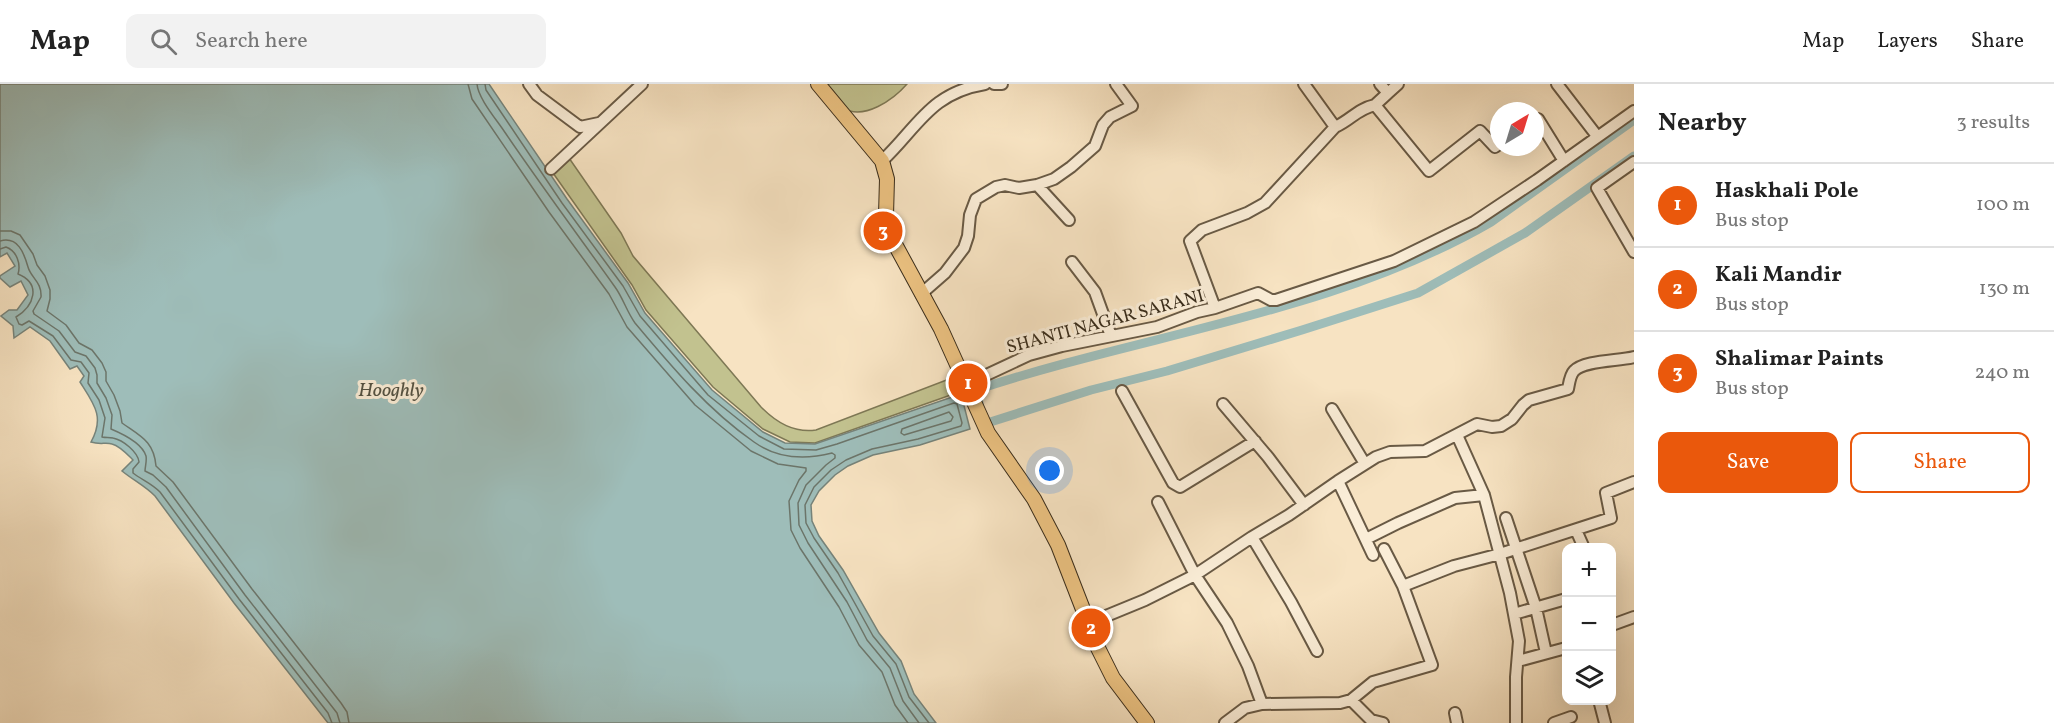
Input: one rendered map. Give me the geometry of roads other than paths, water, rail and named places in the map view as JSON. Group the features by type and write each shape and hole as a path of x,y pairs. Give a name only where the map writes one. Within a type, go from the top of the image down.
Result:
{"main road":[{"path":"818,84 882,161 888,178 886,215 890,235 941,329 988,433 1034,499 1058,545 1113,678 1147,723"}],"street":[{"path":"529,84 537,95 580,127 601,122"},
{"path":"551,169 642,84"},
{"path":"882,161 931,107 951,94 985,84"},
{"path":"993,84 1002,84"},
{"path":"921,294 945,273 964,248 970,215 976,200 1005,185 1019,188 1037,185 1054,178 1079,161 1095,146 1110,117 1132,106 1116,84"},
{"path":"1304,84 1335,127"},
{"path":"1380,84 1388,93"},
{"path":"1215,308 1190,241 1202,230 1247,213 1264,203 1335,127 1344,123 1362,108 1375,105 1398,84"},
{"path":"1557,84 1597,136"},
{"path":"1375,105 1429,171 1480,132 1490,142"},
{"name":"SHANTI NAGAR SARANI","path":"968,387 1029,356 1062,346 1157,327 1258,293 1271,300 1276,300 1394,261 1474,222 1498,207 1634,111"},
{"path":"1544,128 1564,160"},
{"path":"1634,162 1597,188 1634,252"},
{"path":"1037,185 1069,220"},
{"path":"1072,262 1095,292 1111,336"},
{"path":"1089,622 1145,600 1195,575 1365,464 1390,452 1425,451 1478,424 1501,426 1512,419 1529,400 1568,389 1572,374 1576,369 1594,363 1634,357"},
{"path":"1122,391 1173,483 1180,487 1255,441"},
{"path":"1223,404 1255,441 1304,505"},
{"path":"1332,409 1365,464"},
{"path":"1457,435 1484,495 1514,614 1519,641 1516,723"},
{"path":"1338,481 1373,555"},
{"path":"1403,586 1454,566 1500,554 1611,518 1606,493 1634,482"},
{"path":"1366,539 1398,522 1455,498 1484,495"},
{"path":"1158,502 1195,575 1227,623 1248,666 1262,704"},
{"path":"1506,518 1536,608 1546,653"},
{"path":"1576,530 1582,543"},
{"path":"1252,537 1317,651"},
{"path":"1225,723 1245,708 1262,704 1340,703 1352,700 1373,682 1432,665 1403,586 1384,549"},
{"path":"1514,614 1562,600"},
{"path":"1616,623 1634,617"},
{"path":"1518,661 1562,649"},
{"path":"1352,700 1371,720 1383,723"},
{"path":"1600,705 1605,723"},
{"path":"1554,723 1571,717"}],"water":[{"name":"Hooghly","path":"0,84 489,84 567,199 628,283 645,313 712,390 763,432 785,443 815,444 961,394 970,429 920,445 873,455 848,466 819,491 811,505 812,521 819,536 843,570 879,633 901,661 914,694 936,723 328,723 234,603 155,496 122,471 133,460 115,445 91,442 97,425 96,411 80,382 84,376 77,366 70,369 50,341 30,327 14,338 13,326 1,316 9,310 17,310 28,295 21,281 10,287 0,278 15,266 7,253 0,257"}],"waterway":[{"path":"979,403 976,390 1041,370 1304,300 1368,279 1431,253 1491,222 1634,120"},
{"path":"983,420 984,424 1091,390 1167,371 1418,293 1525,233 1634,156"}],"place":[{"name":"Shalimar Paints","path":"883,231"},
{"name":"Haskhali Pole","path":"968,383"},
{"name":"Kali Mandir","path":"1091,628"}]}
